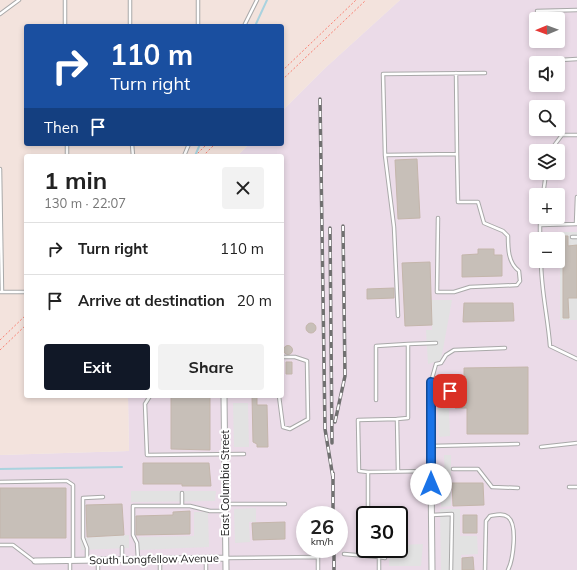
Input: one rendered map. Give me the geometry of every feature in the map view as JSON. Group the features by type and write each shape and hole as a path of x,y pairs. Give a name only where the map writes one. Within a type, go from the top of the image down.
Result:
{"street":[{"name":"East Columbia Street","path":"224,398 226,570"},
{"path":"431,471 432,570"},
{"name":"South Longfellow Avenue","path":"35,561 226,558"}],"lane":[{"path":"0,14 19,0"},
{"path":"65,0 65,24"},
{"path":"130,0 130,24"},
{"path":"198,0 198,24"},
{"path":"245,24 256,0"},
{"path":"537,11 577,10"},
{"path":"565,60 577,59"},
{"path":"438,218 437,292 454,292 470,287 517,285 520,281 519,271 513,267 511,261 508,250 508,236 503,231 484,223 478,202 458,202 456,73"},
{"path":"398,316 394,227 384,155 383,74 485,73"},
{"path":"555,144 562,135 577,135"},
{"path":"384,155 457,154"},
{"path":"0,169 1,292 24,292"},
{"path":"540,232 540,225 577,224 577,197"},
{"path":"572,237 577,237"},
{"path":"541,268 541,284 548,322 550,346 577,359"},
{"path":"376,400 376,346 436,343"},
{"path":"408,344 408,418 358,420 359,472 431,471 431,382 436,364 441,363 446,355 454,350 505,348"},
{"path":"279,398 283,426 290,429 308,419 307,361 295,357 284,357"},
{"path":"431,382 448,386 450,391"},
{"path":"149,398 145,404 147,455 244,454"},
{"path":"397,418 398,471"},
{"path":"541,447 577,443"},
{"path":"431,446 518,444"},
{"path":"453,469 478,469 492,487 518,488"},
{"path":"368,472 368,506"},
{"path":"0,482 63,480 73,485 70,570"},
{"path":"569,487 577,487"},
{"path":"182,493 182,506"},
{"path":"87,560 87,548 84,538 83,498 104,497"},
{"path":"225,504 285,504"},
{"path":"138,559 137,543 134,535 133,506 190,506 210,511 225,510"},
{"path":"432,516 452,514 451,570"},
{"path":"485,570 486,521 490,516 502,514 508,517 512,523 513,554 508,570"},
{"path":"0,545 13,545 35,561"},
{"path":"122,547 122,559"},
{"path":"226,558 318,557 318,570"},
{"path":"206,558 206,570"},
{"path":"379,558 379,570"},
{"path":"160,559 160,570"},
{"path":"98,560 98,570"}],"path":[{"path":"284,69 356,0"},
{"path":"284,78 366,0"},
{"path":"197,154 205,146"},
{"path":"205,154 213,146"},
{"path":"0,340 24,317"},
{"path":"0,350 24,327"}],"shaded area":[{"path":"0,0 400,0 324,69 284,109 284,24 24,24 24,146 247,146 239,154 24,154 24,398 128,398 129,451 0,455"},
{"path":"400,0 577,0 577,570 0,570 0,455 129,451 128,398 284,398 284,154 239,154 247,146 284,146 284,109 324,69"},
{"path":"565,232 577,232 577,320 560,320 560,268 565,268"},
{"path":"431,300 452,300 441,360 428,364 426,330 432,330"},
{"path":"437,390 448,390 450,436 439,437"},
{"path":"233,403 248,403 249,447 234,447"},
{"path":"444,455 451,455 451,506 441,507 440,481 445,480"},
{"path":"131,491 216,491 215,501 131,502"},
{"path":"256,508 256,522 249,522 250,542 235,543 234,509"},
{"path":"440,509 460,509 460,536 477,536 478,554 461,555 461,570 441,570"},
{"path":"194,512 208,512 209,547 139,550 139,537 194,536"},
{"path":"129,535 129,548 81,550 80,538"},
{"path":"423,544 421,566 389,566 389,558 408,558 408,545"}],"building":[{"path":"417,159 420,218 398,219 395,160"},
{"path":"565,236 568,236 568,246 577,245 577,298 568,298 569,318 563,318 563,268 565,268"},
{"path":"478,249 494,249 494,255 502,255 502,276 462,277 462,255 478,254"},
{"path":"430,262 432,325 405,326 402,263"},
{"path":"394,288 394,298 367,299 367,289"},
{"path":"464,303 513,303 514,321 463,322"},
{"path":"311,323 316,328 311,333 306,328"},
{"path":"288,345 292,348 292,352 288,355 284,352 284,348"},
{"path":"286,362 292,362 292,374 286,374"},
{"path":"528,367 528,434 467,434 467,408 455,408 455,377 464,377 464,368"},
{"path":"171,398 210,398 210,450 171,449"},
{"path":"252,398 257,398 257,405 267,405 268,447 257,447 257,444 253,442"},
{"path":"143,463 209,463 211,486 143,484"},
{"path":"452,483 483,483 484,505 453,506"},
{"path":"0,488 66,488 66,538 0,538"},
{"path":"122,504 124,535 87,537 86,505"},
{"path":"190,511 190,534 136,535 136,516 173,515 173,512"},
{"path":"463,515 477,515 477,533 463,533"},
{"path":"285,522 285,539 253,540 252,523"},
{"path":"473,557 474,570 462,570 462,558"}],"waterway":[{"path":"256,24 267,0"},
{"path":"196,154 199,146"},
{"path":"0,469 122,467"}],"railway":[{"path":"320,99 325,429 333,478"},
{"path":"335,422 345,376 343,226"},
{"path":"330,228 332,443"},
{"path":"333,473 333,506"},
{"path":"334,558 334,570"}],"route":[{"path":"431,484 431,382 448,386 450,391"}]}
